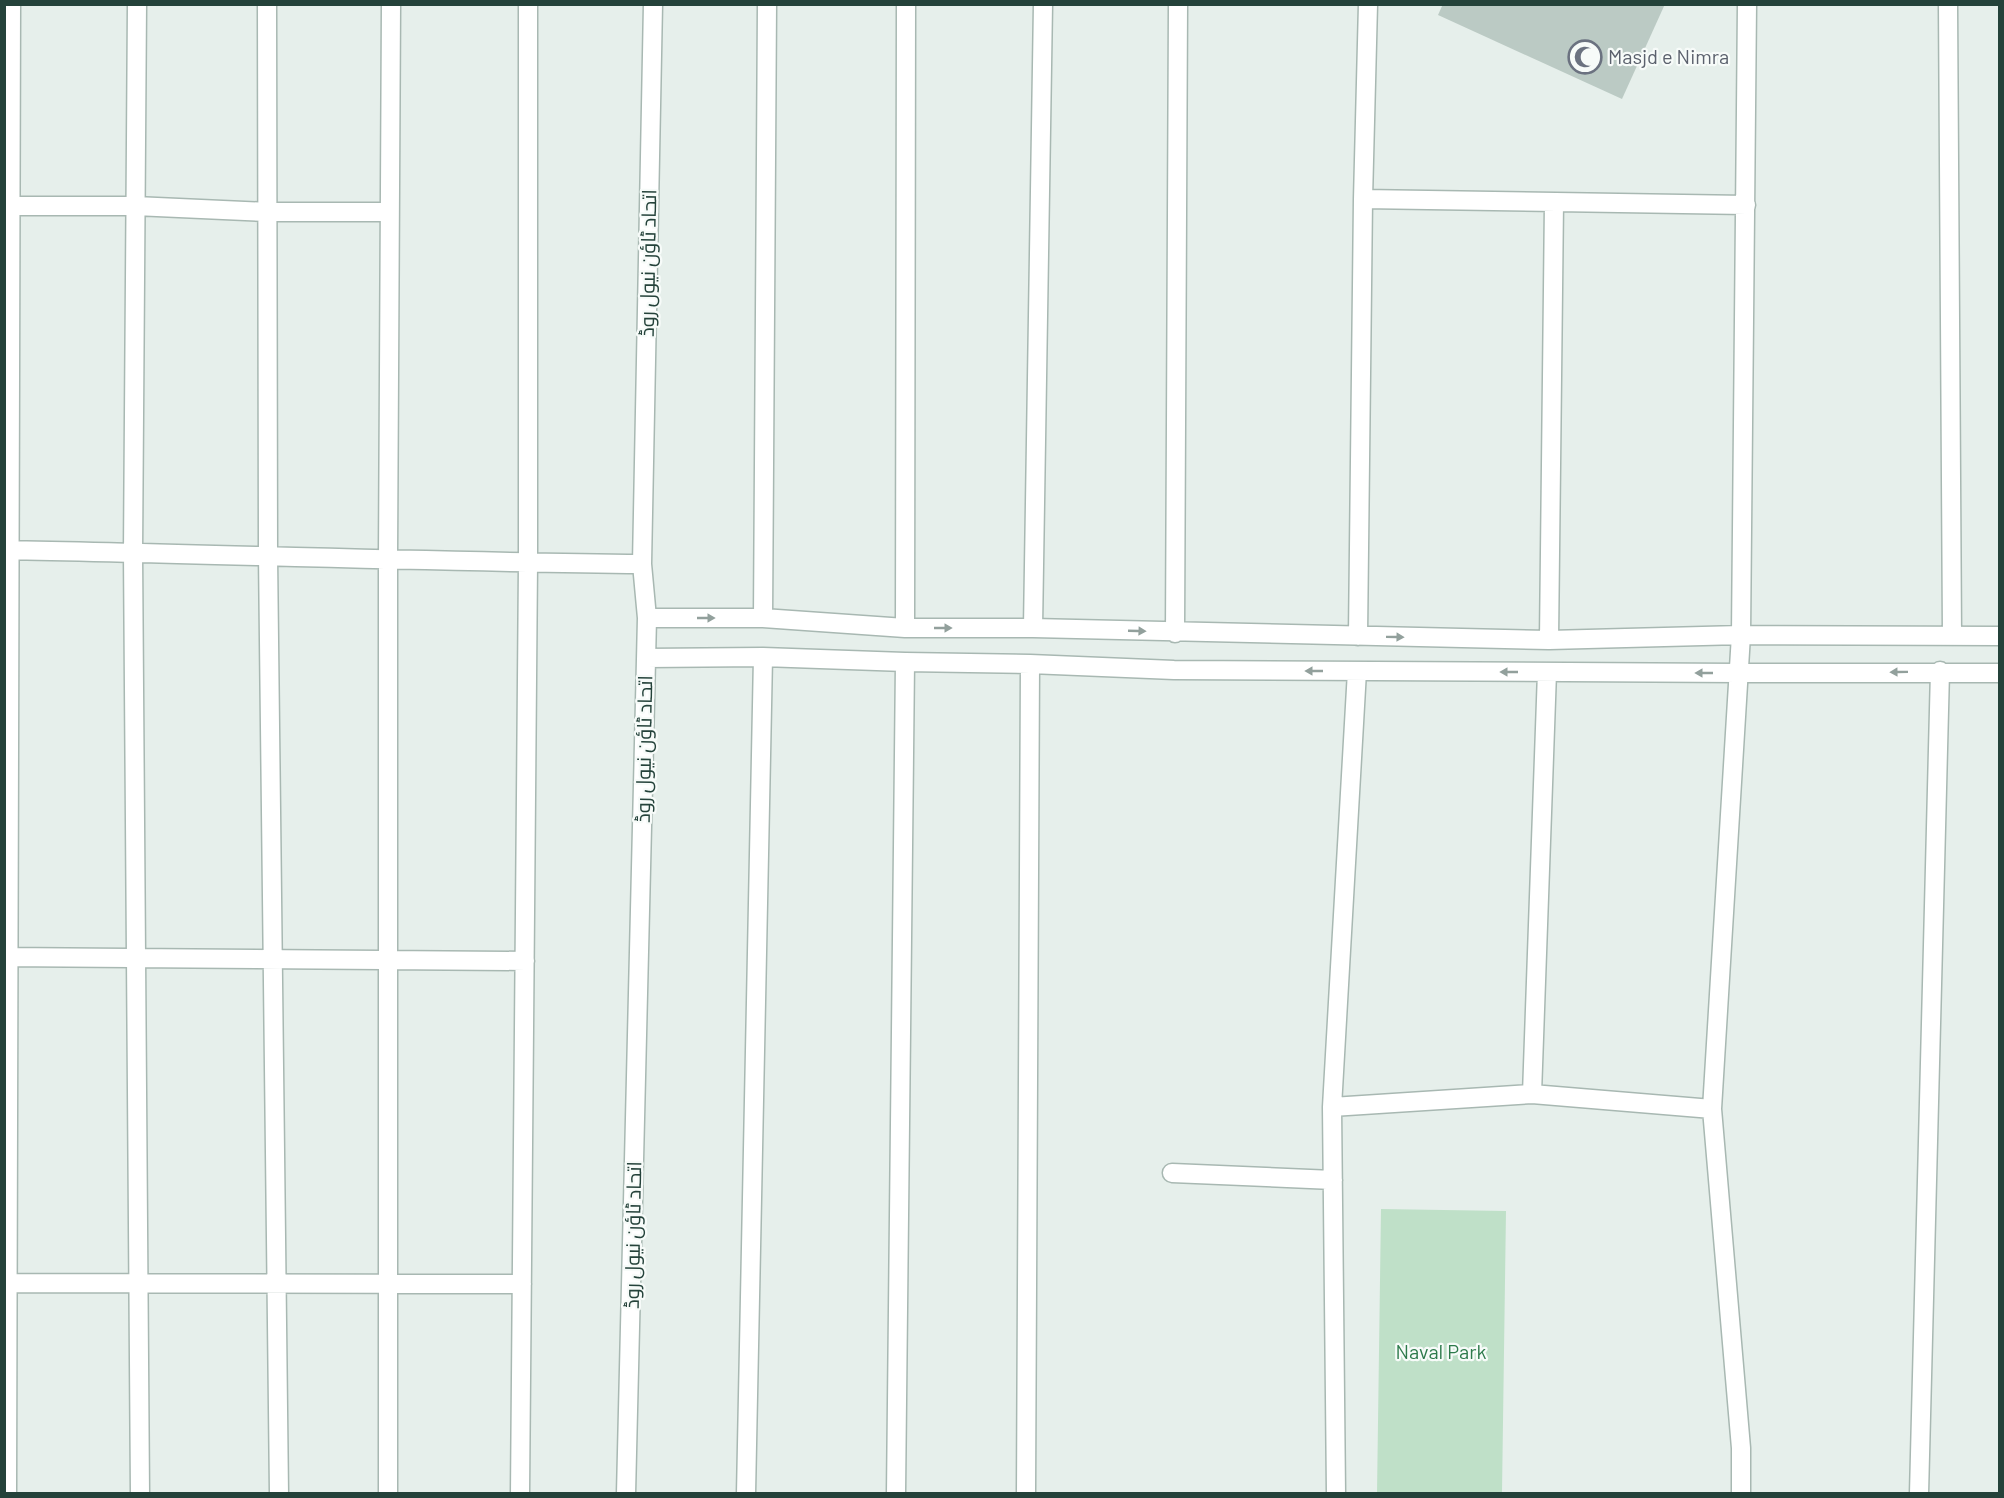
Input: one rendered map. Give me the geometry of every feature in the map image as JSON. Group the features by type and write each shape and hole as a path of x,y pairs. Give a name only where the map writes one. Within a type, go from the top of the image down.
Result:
{"street":[{"path":"7,1494 11,4"},
{"path":"137,4 133,553 140,1494"},
{"path":"267,4 268,555 279,1494"},
{"path":"388,1494 388,558 391,4"},
{"path":"520,1494 528,563 528,4"},
{"name":"اتحاد ٹاؤن نیول روڈ","path":"626,1494 647,618 642,564 653,4"},
{"path":"763,618 766,4"},
{"path":"905,628 906,4"},
{"path":"1033,628 1043,4"},
{"path":"1175,633 1178,4"},
{"path":"1358,636 1368,4"},
{"path":"1741,1494 1741,1448 1712,1109 1741,635 1747,4"},
{"path":"1948,4 1953,636"},
{"path":"1364,199 1746,205"},
{"path":"1549,640 1554,202"},
{"path":"11,206 135,206 268,212 389,212"},
{"path":"8,550 642,564"},
{"path":"647,618 763,618 905,628 1033,628 1549,640 1741,635 2000,636"},
{"path":"746,1494 764,657"},
{"path":"646,658 764,657 1174,670 1738,674 1940,671 2000,673"},
{"path":"896,1494 905,663"},
{"path":"1026,1494 1030,664"},
{"path":"1336,1494 1332,1107 1357,671"},
{"path":"1919,1494 1940,671"},
{"path":"1532,1094 1547,672"},
{"path":"7,957 525,961"},
{"path":"1332,1107 1532,1094 1712,1109"},
{"path":"1172,1173 1333,1180"},
{"path":"6,1283 522,1284"}],"green space":[{"name":"Naval Park","path":"1381,1209 1506,1211 1502,1492 1555,1493 1377,1493"}],"building":[{"name":"Masjd e Nimra","path":"1443,4 1665,4 1622,99 1438,15"}],"place":[{"name":"Masjd e Nimra","path":"1585,57"}]}
